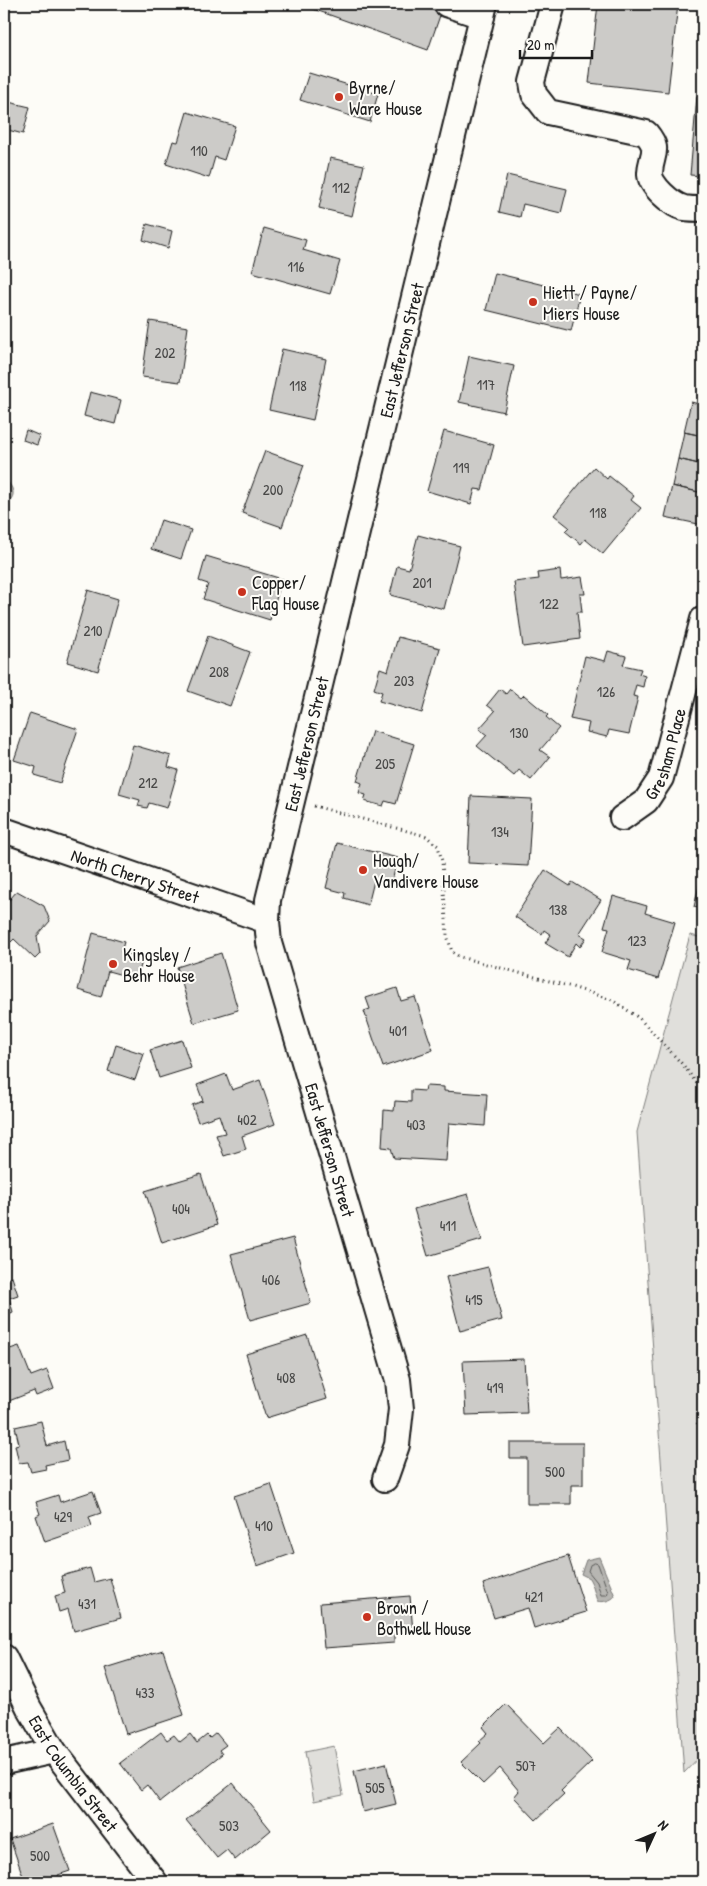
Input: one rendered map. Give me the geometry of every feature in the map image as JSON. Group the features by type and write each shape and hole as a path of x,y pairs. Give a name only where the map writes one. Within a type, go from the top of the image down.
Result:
{"street":[{"path":"446,4 484,10"},
{"path":"553,4 532,82 534,94 548,112 646,133 654,142 655,152 650,174 651,182 671,202 684,208 703,209"},
{"name":"East Jefferson Street","path":"386,1479 397,1445 401,1409 398,1380 269,943 268,900 484,10"},
{"name":"Gresham Place","path":"622,818 646,801 661,778 703,619"},
{"name":"North Cherry Street","path":"4,830 267,921"},
{"name":"East Columbia Street","path":"4,1657 25,1700 54,1751 155,1882"},
{"path":"4,1762 54,1751"}],"path":[{"path":"311,805 426,836 438,846 442,861 447,935 452,952 460,957 572,987 612,1000 639,1018 684,1066 703,1092"},
{"path":"703,1415 697,1422 703,1440"}],"shaded area":[{"path":"690,935 703,938 703,1753 684,1773 637,1132"},
{"path":"334,1746 343,1795 314,1801 305,1752"}],"water":[{"path":"4,478 12,488 13,495 9,502 4,505"},
{"path":"599,1557 615,1596 610,1600 602,1602 597,1601 589,1578 581,1574 586,1560"}],"building":[{"path":"299,4 444,4 428,50"},
{"path":"598,4 678,4 668,92 589,83"},
{"path":"703,33 703,73 700,72"},
{"name":"Byrne/ Ware House","path":"309,73 378,94 370,122 300,100"},
{"path":"697,96 703,97 703,176 690,175"},
{"path":"4,101 30,107 23,134 4,129"},
{"path":"187,112 235,126 224,160 215,157 209,178 166,164 173,141 178,142"},
{"path":"330,158 364,165 352,216 319,208"},
{"path":"507,175 567,189 561,213 523,204 520,217 499,212"},
{"path":"147,224 172,231 168,248 143,240"},
{"path":"264,228 306,240 303,250 340,261 330,294 252,272"},
{"name":"Hiett / Payne/ Miers House","path":"495,273 580,294 571,331 486,310"},
{"path":"150,321 188,327 180,382 142,377"},
{"path":"703,321 703,336 700,335"},
{"path":"282,349 326,359 313,420 269,410"},
{"path":"469,356 514,366 504,412 459,402"},
{"path":"90,392 121,400 115,424 84,416"},
{"path":"691,402 703,405 703,436 684,432"},
{"path":"26,430 40,436 37,445 23,440"},
{"path":"444,431 494,445 482,490 475,489 471,504 427,491"},
{"path":"684,432 703,436 703,465 678,459"},
{"path":"265,451 304,465 282,527 242,513"},
{"path":"678,459 703,465 703,493 672,486"},
{"path":"594,467 607,479 609,476 634,496 631,500 641,508 603,554 585,539 581,544 565,531 569,527 554,515"},
{"path":"672,486 703,493 703,525 665,517"},
{"path":"161,520 191,530 181,559 151,549"},
{"path":"418,535 460,546 444,609 390,595 397,566 409,569"},
{"name":"Copper/ Flag House","path":"206,556 282,579 270,620 203,599 208,584 199,581"},
{"path":"560,570 561,580 582,577 585,594 580,594 582,612 577,612 580,639 523,647 514,582 539,579 538,573"},
{"path":"88,590 118,599 98,671 67,662"},
{"path":"208,636 250,652 230,706 188,691"},
{"path":"398,637 440,648 422,713 379,701 382,692 374,689 380,668 388,671"},
{"path":"608,651 626,656 623,665 641,669 639,674 645,676 643,687 636,685 633,696 638,697 629,734 609,730 607,737 587,732 589,723 570,719 585,656 605,661"},
{"path":"500,689 506,694 510,689 521,698 524,695 548,715 546,717 559,728 540,750 550,757 531,780 519,770 514,776 477,746 487,735 479,729 495,711 487,705"},
{"path":"30,713 78,729 60,783 34,775 36,767 14,760"},
{"path":"372,731 414,744 396,804 385,801 383,806 364,801 366,795 359,793 362,783 357,781"},
{"path":"133,745 171,756 168,767 178,770 167,808 149,803 147,808 138,806 140,800 119,794"},
{"path":"471,796 532,799 528,866 468,863"},
{"name":"Hough/ Vandivere House","path":"337,843 398,858 391,885 374,881 368,905 344,898 345,893 326,888"},
{"path":"545,870 570,886 572,882 601,900 579,934 586,938 580,947 576,943 568,957 545,943 551,935 544,930 542,934 515,917"},
{"path":"701,877 703,877 703,909 694,907"},
{"path":"17,891 44,906 50,921 37,936 40,954 35,959 14,939 11,942 4,935 4,906"},
{"path":"613,896 647,906 645,913 675,922 658,979 628,970 631,961 602,952 609,928 604,927"},
{"name":"Kingsley / Behr House","path":"93,933 124,942 121,952 143,958 137,979 108,971 101,997 78,990"},
{"path":"221,953 238,1010 194,1023 177,967"},
{"path":"397,988 401,1001 415,997 433,1050 383,1067 364,1011 370,1009 366,998"},
{"path":"182,1040 191,1068 159,1078 150,1050"},
{"path":"116,1045 144,1054 135,1080 108,1071"},
{"path":"226,1074 232,1090 260,1080 275,1124 242,1136 246,1149 224,1156 216,1135 225,1133 219,1115 198,1122 192,1105 203,1101 197,1085"},
{"path":"426,1086 444,1087 444,1091 487,1094 485,1126 449,1123 446,1161 394,1158 391,1148 382,1147 384,1110 394,1111 395,1101 411,1102 411,1090 425,1091"},
{"path":"201,1174 217,1225 162,1243 145,1191"},
{"path":"468,1194 482,1240 428,1256 414,1209"},
{"path":"293,1238 311,1303 250,1320 231,1254"},
{"path":"488,1267 502,1320 460,1331 446,1277"},
{"path":"12,1277 18,1295 9,1298 13,1312 4,1316 4,1280"},
{"path":"307,1335 327,1399 266,1418 246,1354"},
{"path":"19,1346 31,1376 47,1370 54,1389 36,1396 34,1391 4,1403 4,1351"},
{"path":"524,1359 527,1413 466,1415 463,1361"},
{"path":"41,1421 47,1446 64,1441 68,1460 45,1465 46,1469 31,1472 28,1462 19,1463 15,1445 19,1444 15,1427"},
{"path":"510,1443 583,1443 583,1485 571,1485 571,1504 527,1504 527,1458 510,1458"},
{"path":"271,1484 294,1553 257,1566 234,1496"},
{"path":"93,1491 101,1513 89,1517 92,1526 45,1542 36,1516 40,1514 36,1502 58,1495 60,1502"},
{"path":"568,1556 586,1612 534,1628 528,1608 494,1618 483,1584"},
{"path":"90,1568 94,1582 110,1578 121,1618 74,1631 68,1609 59,1612 55,1596 65,1593 61,1576"},
{"name":"Brown / Bothwell House","path":"410,1596 413,1632 394,1633 394,1643 324,1648 320,1603"},
{"path":"163,1650 184,1715 126,1734 105,1668"},
{"path":"506,1704 544,1743 560,1728 592,1761 561,1791 564,1794 536,1820 514,1797 519,1791 500,1768 483,1784 461,1762 481,1743 479,1741 488,1733 483,1727"},
{"path":"161,1732 167,1740 174,1735 180,1742 190,1734 197,1743 207,1735 210,1738 216,1733 226,1745 219,1750 222,1754 160,1802 147,1785 141,1790 120,1763"},
{"path":"386,1763 396,1804 363,1812 354,1771"},
{"path":"233,1783 271,1830 235,1860 227,1850 217,1858 186,1820"},
{"path":"53,1824 70,1871 58,1875 61,1882 25,1882 10,1839"}],"place":[{"name":"Byrne/ Ware House","path":"339,97"},
{"name":"Hiett / Payne/ Miers House","path":"533,302"},
{"name":"Copper/ Flag House","path":"242,592"},
{"name":"Hough/ Vandivere House","path":"363,870"},
{"name":"Kingsley / Behr House","path":"113,964"},
{"name":"Brown / Bothwell House","path":"367,1617"}]}
